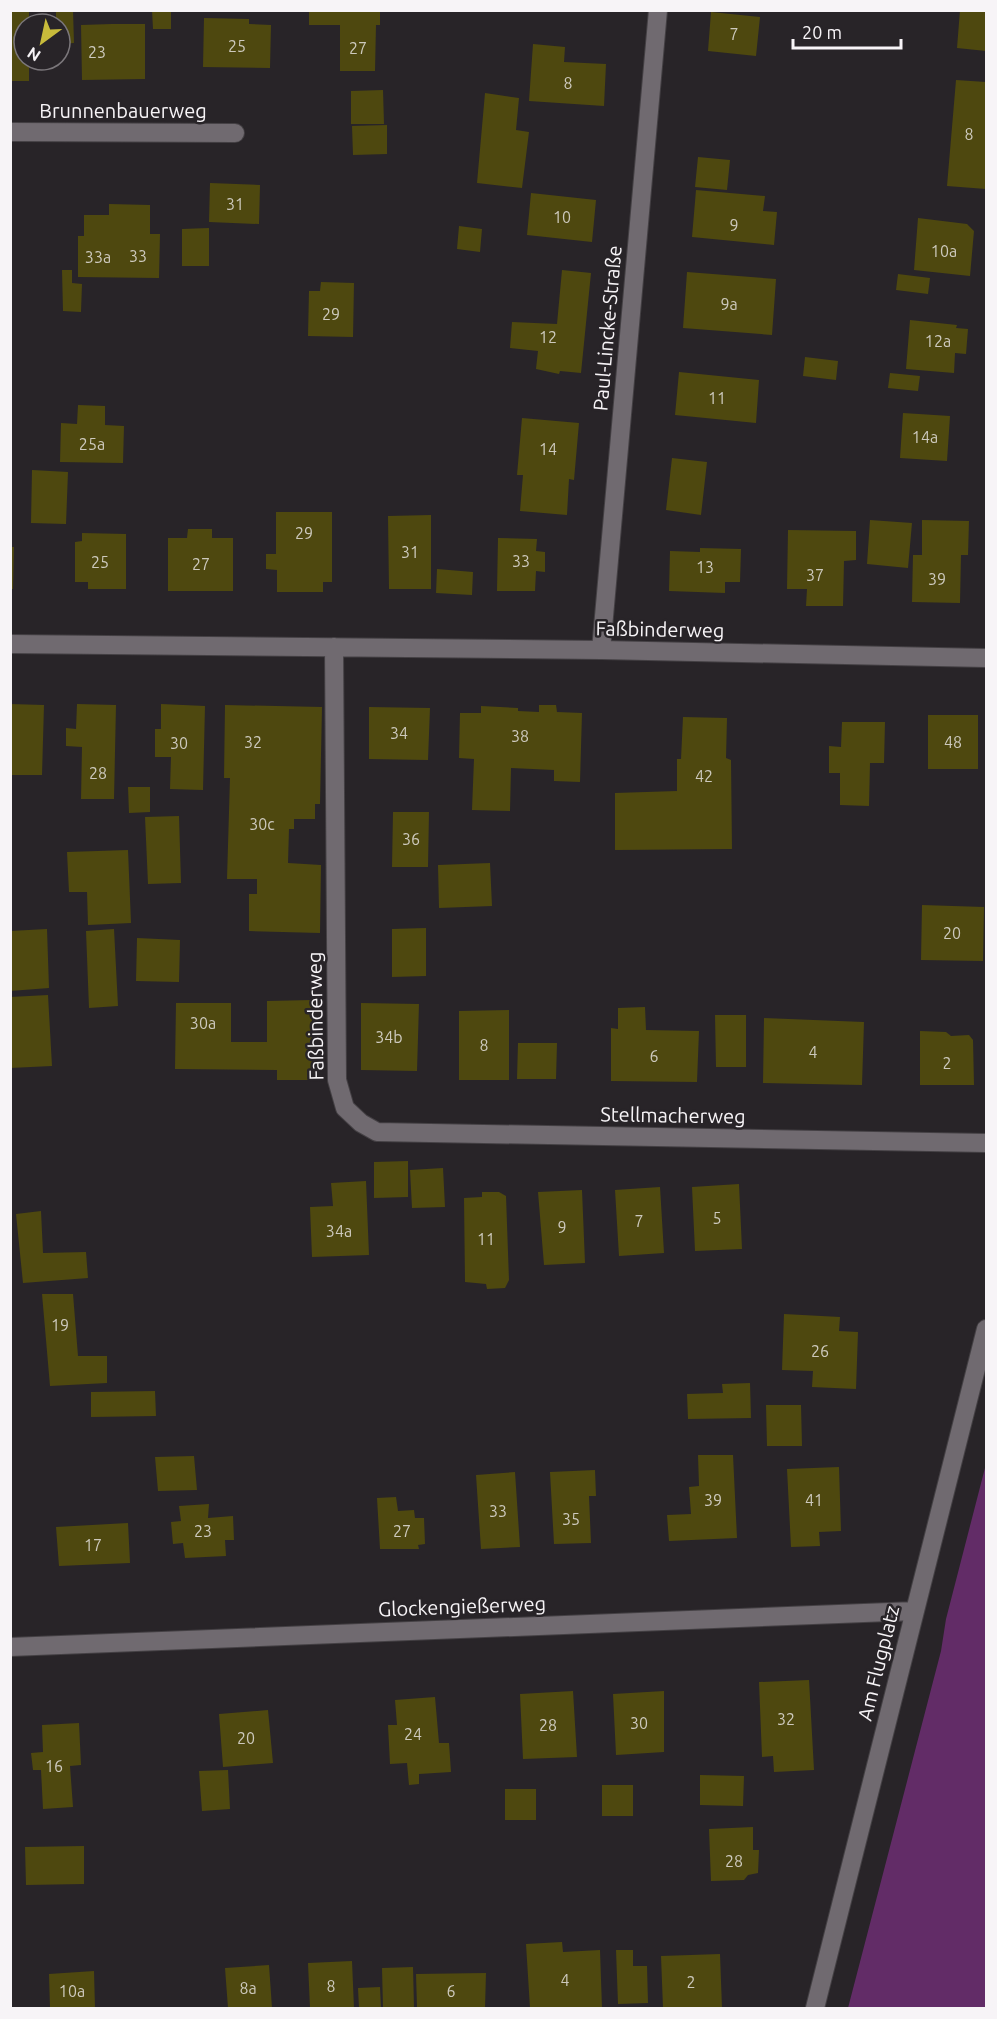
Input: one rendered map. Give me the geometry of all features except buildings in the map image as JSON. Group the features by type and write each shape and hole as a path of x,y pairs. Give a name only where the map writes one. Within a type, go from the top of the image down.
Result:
{"street":[{"name":"Paul-Lincke-Straße","path":"601,650 658,10"},
{"name":"Brunnenbauerweg","path":"10,132 235,133"},
{"name":"Faßbinderweg","path":"10,644 601,650 987,658"},
{"name":"Faßbinderweg","path":"333,647 337,1080 345,1108 362,1123"},
{"name":"Stellmacherweg","path":"362,1123 377,1132 987,1143"},
{"name":"Am Flugplatz","path":"815,2008 987,1329"},
{"name":"Glockengießerweg","path":"10,1647 915,1611"}],"shaded area":[{"path":"986,1464 986,2008 848,2008 941,1651 946,1619"}]}
